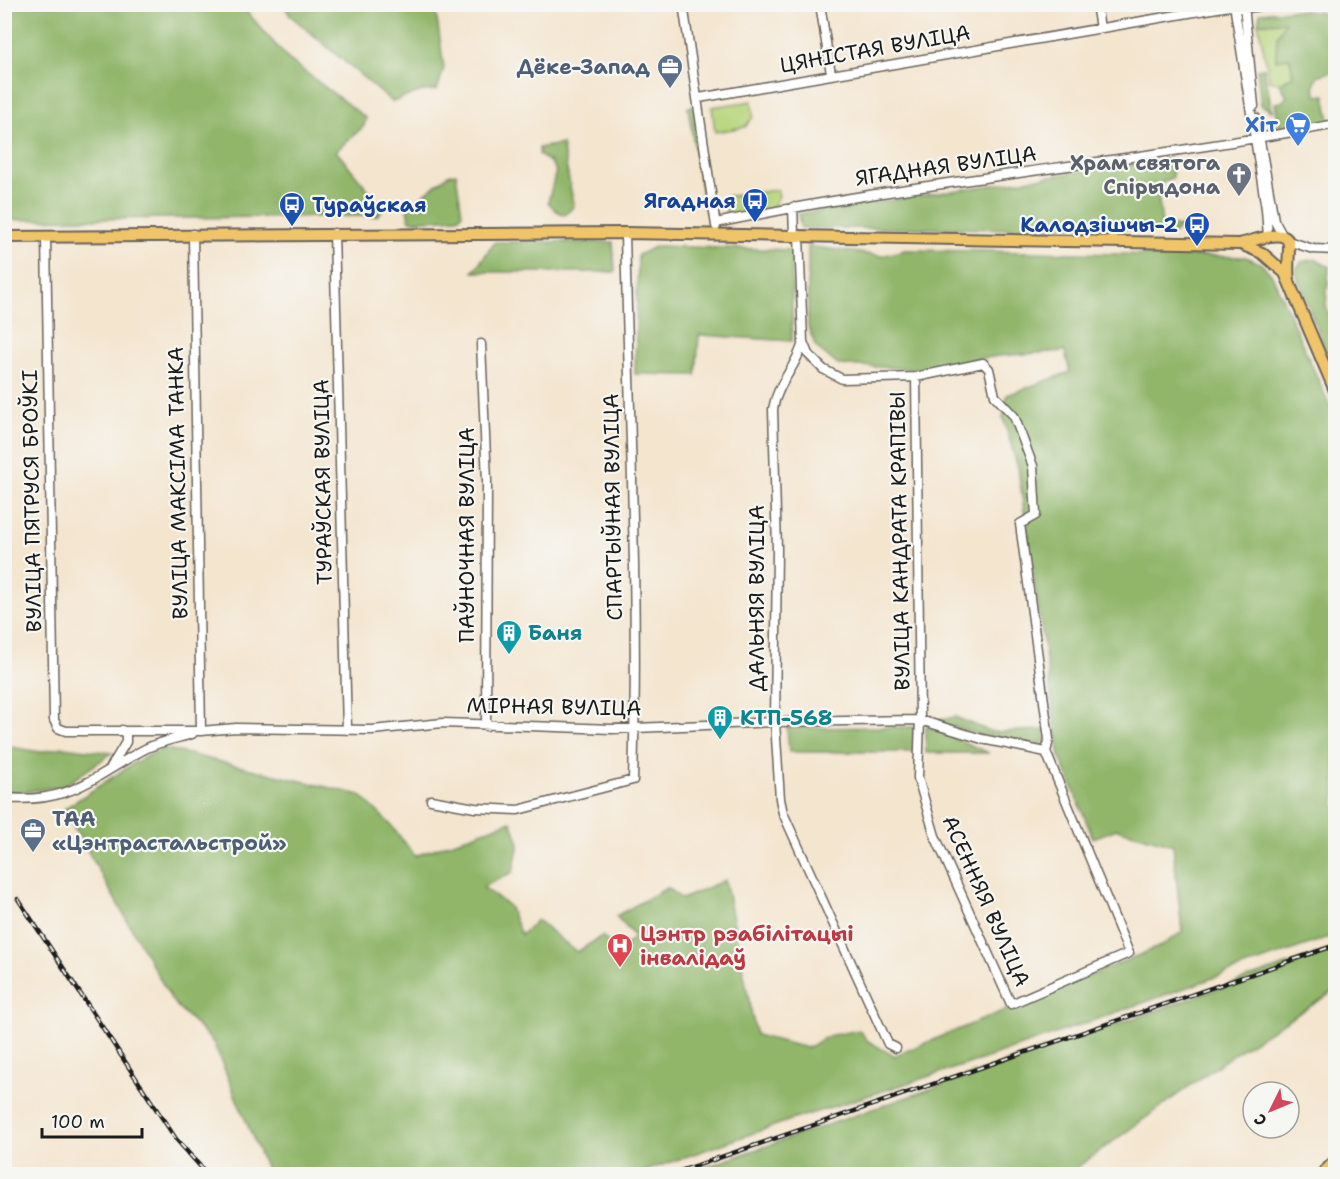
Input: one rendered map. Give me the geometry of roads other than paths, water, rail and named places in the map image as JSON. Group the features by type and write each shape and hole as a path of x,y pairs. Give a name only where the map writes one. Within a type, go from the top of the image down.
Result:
{"main road":[{"path":"4,237 334,233 625,233 717,228 796,235 1239,244 1268,237 1285,238 1289,281"},
{"path":"1268,237 1264,250 1289,281 1335,393"},
{"path":"1239,244 1277,260 1287,255"},
{"path":"1322,1174 1335,1160"}],"street":[{"path":"683,4 717,228"},
{"path":"820,4 831,74"},
{"path":"1095,4 1100,28"},
{"name":"ЦЯНІСТАЯ ВУЛІЦА","path":"699,98 1234,5 1279,4"},
{"path":"1234,5 1263,179 1274,220 1285,238 1313,249"},
{"path":"1244,6 1256,139"},
{"name":"ЯГАДНАЯ ВУЛІЦА","path":"717,228 793,207 1256,139 1335,124"},
{"path":"1254,241 1264,232 1263,179"},
{"path":"1263,197 1268,237"},
{"path":"793,207 802,342 808,354 832,376 842,378 916,376"},
{"name":"ТУРАЎСКАЯ ВУЛІЦА","path":"334,233 347,730"},
{"name":"СПАРТЫЎНАЯ ВУЛІЦА","path":"431,800 475,808 518,810 633,780 635,727 625,233"},
{"name":"ВУЛІЦА МАКСІМА ТАНКА","path":"193,234 201,731"},
{"name":"ВУЛІЦА ПЯТРУСЯ БРОЎКІ","path":"46,237 54,720 58,728"},
{"path":"1287,255 1313,249 1335,250"},
{"name":"ДАЛЬНЯЯ ВУЛІЦА","path":"802,342 798,359 778,388 773,409 777,549 775,722 780,799 783,813 888,1044 896,1048"},
{"name":"ПАЎНОЧНАЯ ВУЛІЦА","path":"481,344 487,481 486,726"},
{"name":"ВУЛІЦА КАНДРАТА КРАПІВЫ","path":"920,720 916,376 987,364 995,396 1014,416 1033,466 1036,515 1020,524 1049,739 1046,752"},
{"name":"МІРНАЯ ВУЛІЦА","path":"58,728 66,731 201,731 236,728 385,730 443,723 612,729 775,722 920,720 982,739 1046,752"},
{"name":"АСЕННЯЯ ВУЛІЦА","path":"920,720 918,778 924,804 935,836 1011,1004 1129,953 1046,752"},
{"path":"107,772 126,742 126,735 122,730"},
{"path":"4,798 36,799 65,794 152,746 201,731"}],"railway":[{"path":"18,899 176,1139 207,1174"},
{"path":"672,1174 1336,945"}],"place":[{"name":"Дёке-Запад","path":"670,90"},
{"name":"Хіт","path":"1298,148"},
{"name":"Храм святога Спірыдона","path":"1239,198"},
{"name":"Ягадная","path":"755,224"},
{"name":"Тураўская","path":"292,228"},
{"name":"Калодзішчы-2","path":"1197,248"},
{"name":"Баня","path":"509,656"},
{"name":"КТП-568","path":"720,741"},
{"name":"ТАА «Цэнтрастальстрой»","path":"33,854"},
{"name":"Цэнтр рэабілітацыі інвалідаў","path":"620,969"}]}
